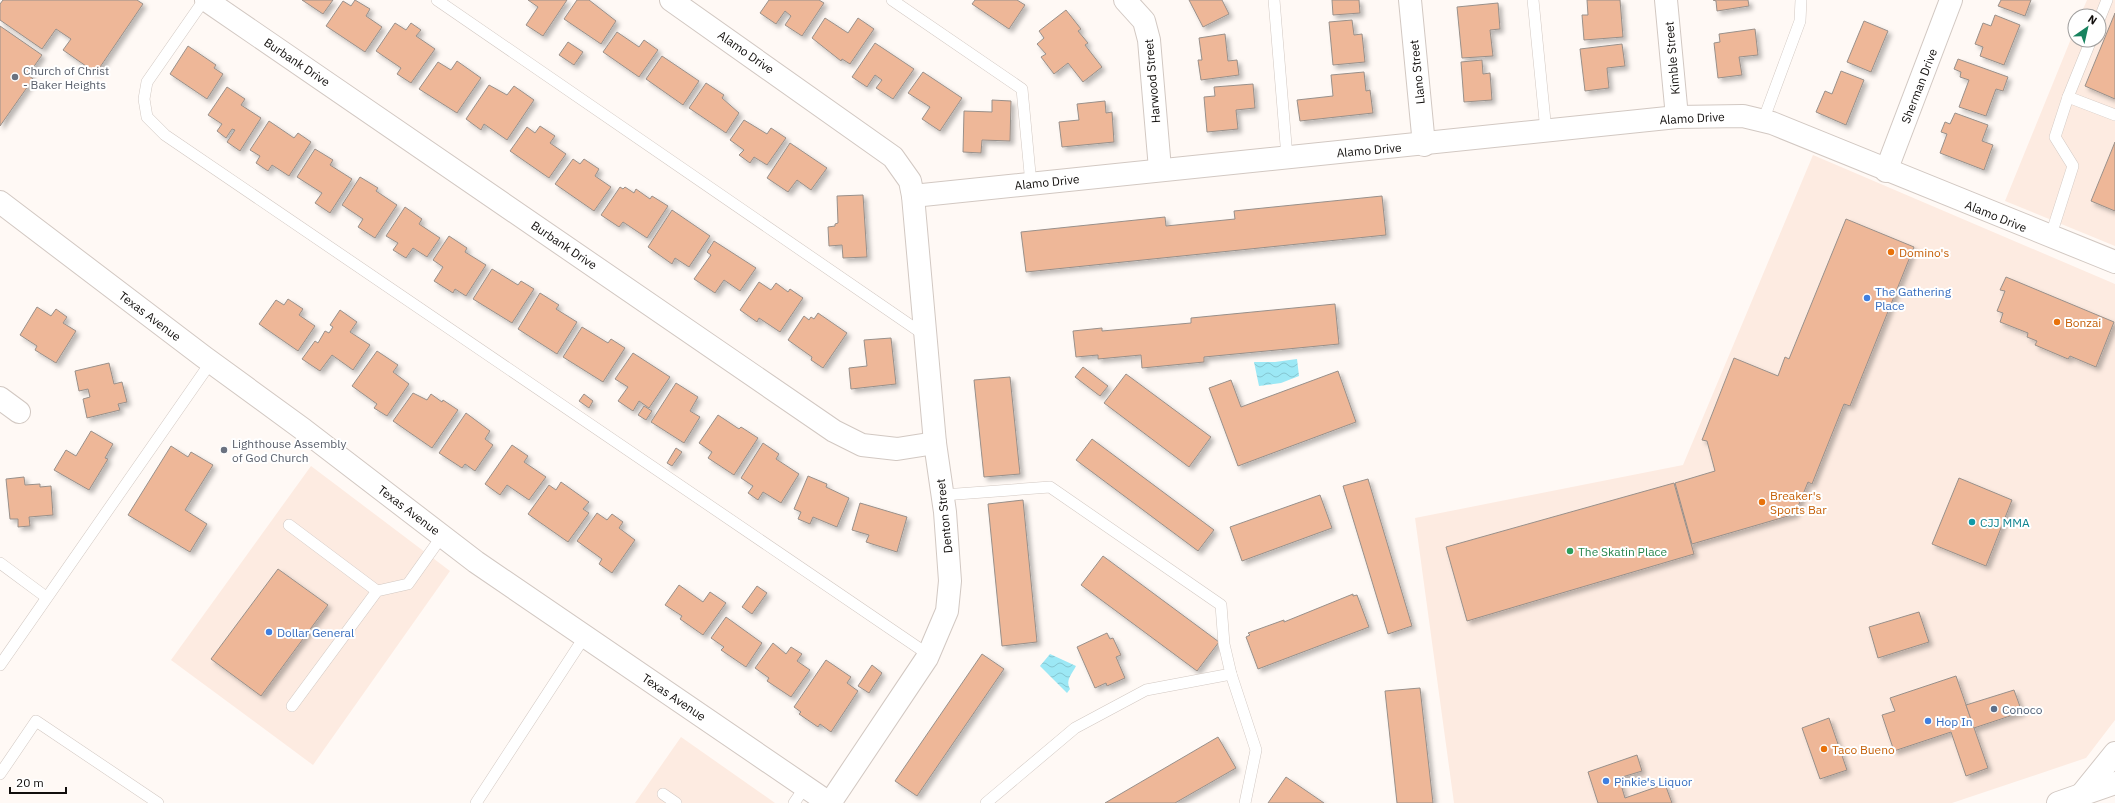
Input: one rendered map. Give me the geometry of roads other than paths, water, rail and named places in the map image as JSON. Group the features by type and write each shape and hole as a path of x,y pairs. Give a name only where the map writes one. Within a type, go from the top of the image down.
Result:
{"main road":[{"name":"Burbank Drive","path":"205,0 834,431 862,445 897,450 935,442"},
{"name":"Alamo Drive","path":"670,0 893,157 910,181 913,196 1160,169 1424,145 1677,117 1735,116 1772,123 2050,238 2115,262"},
{"name":"Harwood Street","path":"1125,0 1144,21 1149,40 1160,169"},
{"name":"Llano Street","path":"1410,0 1424,145"},
{"name":"Kimble Street","path":"1666,0 1677,117"},
{"name":"Sherman Drive","path":"1886,171 1951,0"},
{"name":"Denton Street","path":"830,803 929,655 947,611 950,580 943,495 935,442 913,196"},
{"name":"Texas Avenue","path":"0,202 211,362 304,430 476,562 585,636 799,795 830,803"},
{"path":"0,398 19,412"},
{"path":"2081,795 2115,753"},
{"path":"2058,803 2115,783"}],"lane":[{"path":"205,0 147,82 144,99 147,117 165,135 929,655"},
{"path":"437,0 926,336"},
{"path":"892,0 1022,89 1031,184"},
{"path":"1274,0 1288,157"},
{"path":"1533,0 1546,131"},
{"path":"1762,121 1800,21 1801,0"},
{"path":"2050,238 2073,166 2055,137 2068,97 2088,48"},
{"path":"2068,97 2115,115"},
{"path":"0,665 211,362"},
{"path":"943,495 1050,487 1221,605 1224,644 1231,674 1256,750 1244,803"},
{"path":"290,525 377,591"},
{"path":"292,706 377,591 408,584 442,536"},
{"path":"0,563 46,597"},
{"path":"476,803 585,636"},
{"path":"986,803 1075,728 1146,690 1231,674"},
{"path":"0,774 36,721 158,803"},
{"path":"663,794 676,803"}],"water":[{"path":"1297,359 1299,376 1281,383 1259,386 1254,362 1275,362"},
{"path":"1050,654 1076,666 1068,683 1070,689 1067,693 1040,666"}],"place":[{"name":"Church of Christ - Baker Heights","path":"15,77"},
{"name":"Domino's","path":"1891,252"},
{"name":"The Gathering Place","path":"1867,298"},
{"name":"Bonzai","path":"2057,322"},
{"name":"Lighthouse Assembly of God Church","path":"224,450"},
{"name":"Breaker's Sports Bar","path":"1762,502"},
{"name":"CJJ MMA","path":"1972,522"},
{"name":"The Skatin Place","path":"1570,551"},
{"name":"Dollar General","path":"269,632"},
{"name":"Conoco","path":"1994,709"},
{"name":"Hop In","path":"1928,721"},
{"name":"Taco Bueno","path":"1824,749"},
{"name":"Pinkie's Liquor","path":"1606,781"}]}
